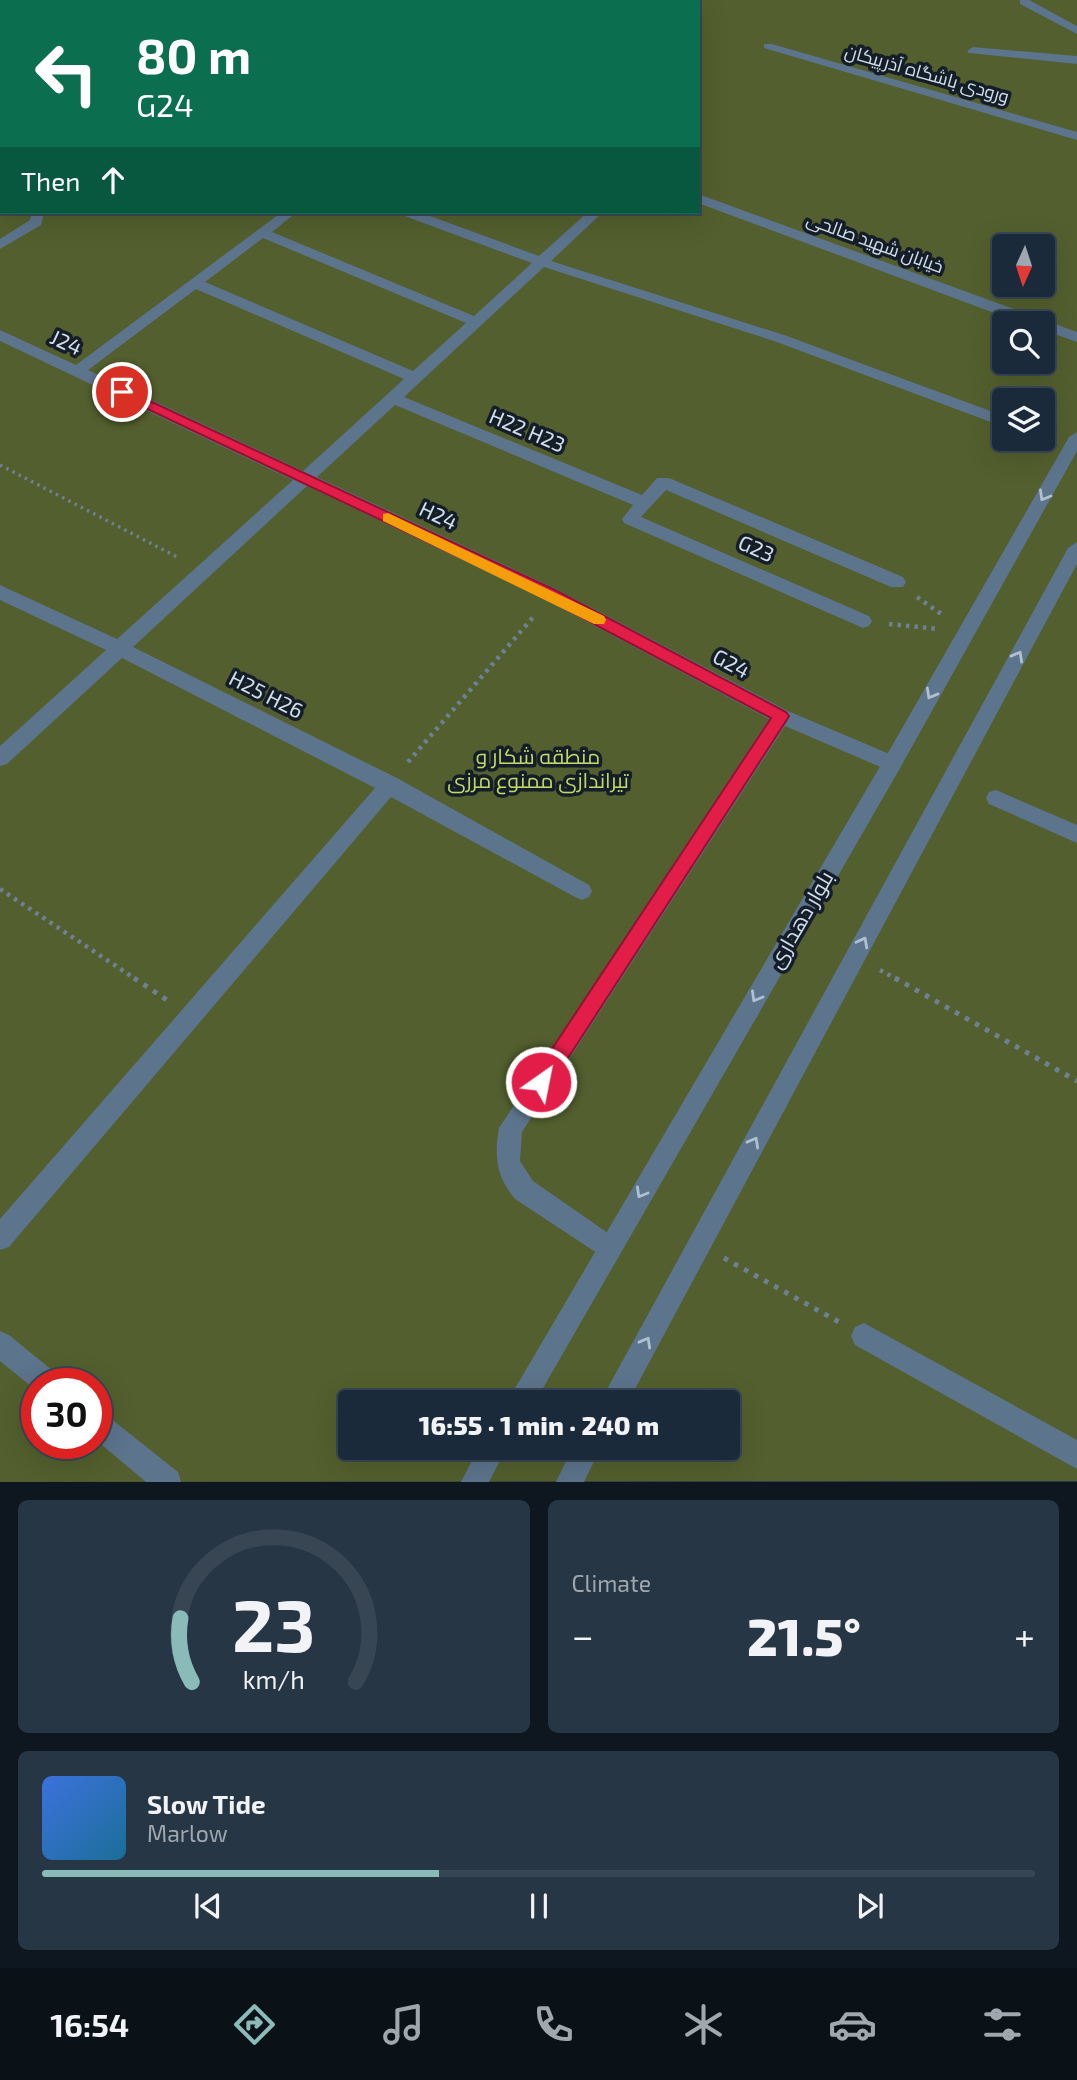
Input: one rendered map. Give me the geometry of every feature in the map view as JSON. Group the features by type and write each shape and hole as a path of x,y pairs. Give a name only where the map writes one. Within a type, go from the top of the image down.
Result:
{"street":[{"path":"1024,2 1077,31"},
{"name":"ورودی باشگاه آذرپیکان","path":"768,46 1077,136"},
{"path":"973,51 1077,60"},
{"name":"خیابان شهید صالحی","path":"700,199 1003,311"},
{"path":"0,245 36,222 38,214"},
{"path":"76,371 287,214"},
{"path":"412,214 541,262 779,338 992,418"},
{"path":"0,758 594,214"},
{"path":"262,233 476,322"},
{"path":"194,283 415,378"},
{"name":"خیابان شهید صالحی","path":"1055,330 1077,337"},
{"name":"J24","path":"0,335 305,478"},
{"name":"H22 H23","path":"393,398 645,503"},
{"name":"بلوار دهداری","path":"527,1390 892,764 1077,437"},
{"name":"H24","path":"305,478 552,595"},
{"path":"645,503 663,482 897,582"},
{"name":"G23","path":"645,503 630,519 863,621"},
{"path":"619,1390 1077,548"},
{"name":"H25 H26","path":"0,592 121,647 390,784 582,891"},
{"name":"G24","path":"552,595 781,716 892,764"},
{"path":"609,1249 524,1190 514,1180 507,1166 511,1128 781,716"},
{"path":"0,1238 390,784"},
{"path":"996,798 1077,834"},
{"path":"864,1336 1077,1455"},
{"path":"0,1344 29,1368"},
{"path":"112,1436 168,1482"},
{"path":"474,1482 487,1460"},
{"path":"569,1482 581,1460"}],"path":[{"path":"0,466 204,571"},
{"path":"897,582 966,632"},
{"path":"390,784 552,595"},
{"path":"863,621 966,632"},
{"path":"0,889 191,1016"},
{"path":"856,956 1077,1081"},
{"path":"698,1244 864,1336"}],"green space":[{"name":"منطقه شکار و تیراندازی ممنوع مرزی","path":"700,0 1077,0 1077,1481 0,1482 0,214 700,214"}],"slow traffic":[{"path":"388,518 599,620"}],"route":[{"path":"122,392 552,595 781,716 541,1082"}]}
